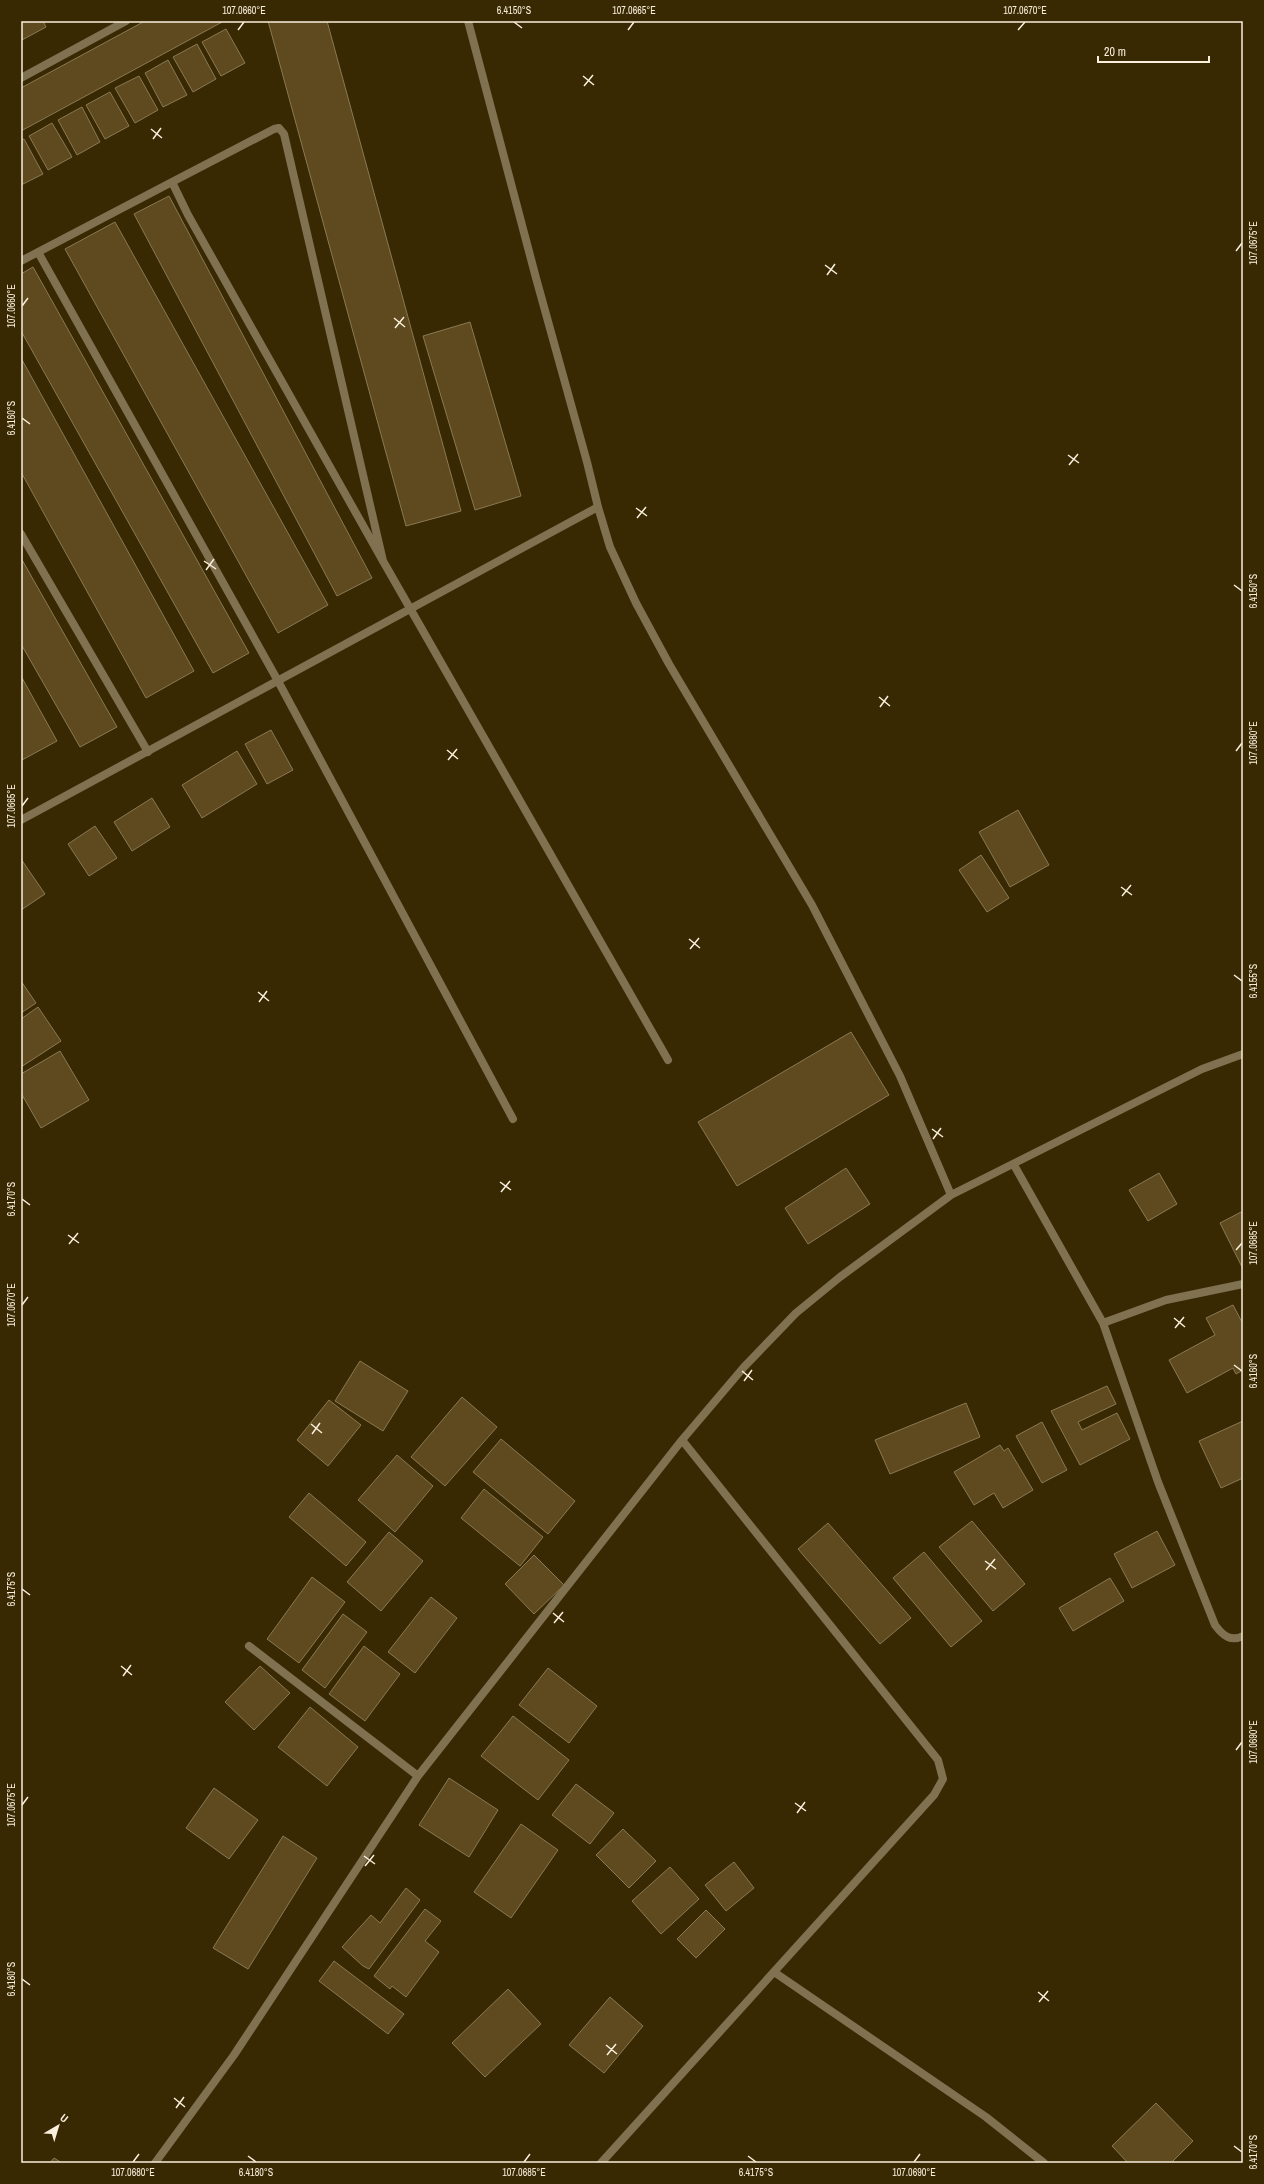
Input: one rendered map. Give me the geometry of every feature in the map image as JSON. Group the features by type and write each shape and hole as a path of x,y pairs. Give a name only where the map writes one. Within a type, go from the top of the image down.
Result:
{"street":[{"path":"21,78 126,21"},
{"path":"468,21 536,278 610,547 636,603 669,664 812,905 900,1076 951,1195"},
{"path":"21,261 274,129 283,130 383,561"},
{"path":"172,182 188,215 410,609 668,1060"},
{"path":"38,252 278,681 513,1119"},
{"path":"21,820 598,507"},
{"path":"21,534 148,752"},
{"path":"155,2163 234,2055 418,1776 682,1440 744,1367 796,1313 840,1277 951,1195 1014,1165 1202,1070 1243,1054"},
{"path":"1014,1165 1102,1323 1158,1482 1216,1625 1220,1632 1230,1638 1236,1640 1243,1636"},
{"path":"1102,1323 1166,1300 1243,1284"},
{"path":"600,2163 934,1795 943,1779 942,1769 938,1760 682,1440"},
{"path":"249,1646 418,1776"},
{"path":"774,1972 986,2117 1044,2163"}],"building":[{"path":"21,21 43,21 46,27 22,40"},
{"path":"145,21 224,21 21,131 21,88"},
{"path":"268,21 327,21 461,511 406,526"},
{"path":"226,29 245,63 221,76 202,42"},
{"path":"197,44 216,79 193,92 173,57"},
{"path":"168,60 187,95 163,107 145,73"},
{"path":"139,76 158,110 135,123 115,88"},
{"path":"110,92 129,126 105,139 86,105"},
{"path":"82,107 100,142 77,155 58,120"},
{"path":"52,123 72,157 48,170 29,136"},
{"path":"24,139 43,174 21,185 21,140"},
{"path":"169,196 372,578 337,596 134,214"},
{"path":"115,222 328,605 278,633 65,249"},
{"path":"33,267 249,653 213,673 21,331 21,274"},
{"path":"470,322 521,496 475,510 423,336"},
{"path":"21,358 194,671 146,698 21,472"},
{"path":"21,558 117,727 80,747 21,644"},
{"path":"21,676 57,741 22,760 21,758"},
{"path":"271,730 293,770 267,784 245,744"},
{"path":"237,751 257,784 202,818 182,785"},
{"path":"152,798 170,827 132,851 114,822"},
{"path":"1018,810 1049,865 1010,887 979,832"},
{"path":"95,826 117,858 89,876 68,844"},
{"path":"981,855 1009,898 987,912 959,870"},
{"path":"21,859 45,894 21,910"},
{"path":"21,981 36,1003 21,1013"},
{"path":"38,1007 61,1041 21,1067 21,1019"},
{"path":"851,1032 889,1095 737,1186 698,1122"},
{"path":"60,1051 89,1100 41,1128 21,1093 21,1074"},
{"path":"846,1168 870,1204 808,1244 785,1208"},
{"path":"1159,1173 1177,1204 1148,1221 1129,1190"},
{"path":"1243,1211 1243,1269 1220,1223"},
{"path":"1233,1305 1243,1324 1243,1370 1236,1374 1233,1368 1187,1393 1169,1360 1215,1335 1206,1318"},
{"path":"360,1361 408,1391 383,1431 335,1401"},
{"path":"1107,1386 1116,1404 1078,1422 1082,1430 1117,1413 1130,1439 1080,1465 1051,1411"},
{"path":"462,1397 497,1427 445,1486 411,1457"},
{"path":"329,1400 361,1425 328,1466 297,1440"},
{"path":"966,1403 980,1437 890,1474 875,1440"},
{"path":"1243,1421 1243,1478 1221,1488 1199,1441"},
{"path":"1042,1422 1067,1470 1042,1483 1016,1436"},
{"path":"501,1439 575,1501 548,1534 473,1472"},
{"path":"1000,1445 1004,1451 1008,1448 1033,1490 1003,1508 994,1493 974,1505 954,1472"},
{"path":"397,1455 433,1486 395,1532 358,1500"},
{"path":"484,1489 543,1537 520,1566 461,1518"},
{"path":"309,1493 366,1542 346,1566 289,1517"},
{"path":"972,1521 1025,1584 993,1611 939,1547"},
{"path":"828,1523 911,1618 880,1644 798,1549"},
{"path":"1157,1531 1175,1565 1132,1588 1114,1554"},
{"path":"389,1532 423,1561 381,1611 347,1582"},
{"path":"924,1552 982,1621 951,1647 893,1578"},
{"path":"534,1555 564,1585 534,1614 505,1584"},
{"path":"312,1577 345,1602 299,1663 267,1639"},
{"path":"1110,1578 1124,1601 1073,1631 1059,1608"},
{"path":"431,1597 457,1618 415,1673 388,1652"},
{"path":"343,1614 367,1632 325,1688 302,1670"},
{"path":"364,1646 400,1674 365,1721 329,1694"},
{"path":"260,1666 290,1693 254,1730 225,1702"},
{"path":"548,1668 597,1706 569,1743 519,1705"},
{"path":"310,1707 358,1747 327,1786 278,1747"},
{"path":"513,1716 569,1760 538,1800 481,1756"},
{"path":"449,1778 498,1810 469,1857 419,1825"},
{"path":"576,1784 614,1813 590,1844 552,1815"},
{"path":"214,1788 258,1820 229,1859 186,1828"},
{"path":"521,1824 558,1850 511,1918 474,1892"},
{"path":"623,1829 656,1861 629,1888 596,1855"},
{"path":"283,1836 317,1858 248,1969 213,1948"},
{"path":"734,1862 754,1888 726,1911 705,1885"},
{"path":"670,1867 699,1899 661,1934 632,1901"},
{"path":"406,1888 420,1900 369,1969 363,1966 342,1947 371,1915 380,1923"},
{"path":"425,1909 441,1921 425,1941 439,1952 406,1997 392,1986 390,1989 374,1976"},
{"path":"706,1910 725,1929 696,1958 677,1939"},
{"path":"334,1961 404,2014 388,2034 319,1981"},
{"path":"508,1989 541,2024 485,2077 452,2043"},
{"path":"610,1997 643,2026 604,2073 569,2045"},
{"path":"1156,2103 1193,2141 1171,2163 1128,2163 1112,2146"},
{"path":"54,2158 62,2163 50,2163"}]}
